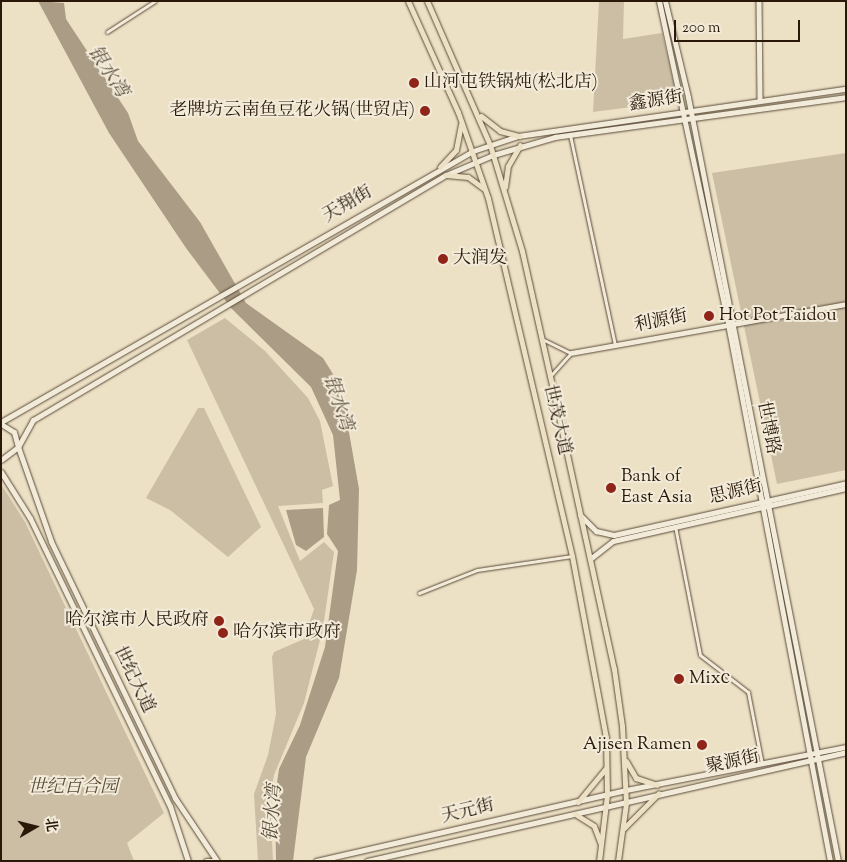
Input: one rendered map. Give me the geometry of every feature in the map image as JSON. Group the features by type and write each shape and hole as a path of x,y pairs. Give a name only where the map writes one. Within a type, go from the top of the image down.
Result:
{"main road":[{"name":"世茂大道","path":"408,1 458,112 488,198 572,556 599,686 607,795 599,861"},
{"name":"世茂大道","path":"428,1 490,145 505,193 542,339 614,669 624,754 626,790 618,861"},
{"name":"世博路","path":"659,1 690,119 765,503 838,861"},
{"name":"世博路","path":"665,1 688,111"},
{"name":"鑫源街","path":"473,151 518,136 846,89"},
{"name":"鑫源街","path":"476,162 520,145 570,135 846,97"},
{"path":"476,111 492,127 518,136"},
{"path":"440,167 460,141 458,112"},
{"path":"505,193 508,166 520,145"},
{"name":"天翔街","path":"1,423 440,167 473,151"},
{"name":"天翔街","path":"18,447 33,420 46,409 446,175 476,162"},
{"path":"446,175 476,181 488,198"},
{"name":"世纪大道","path":"1,423 14,432 51,541 175,798 215,861"},
{"path":"1,460 18,447"},
{"name":"世纪大道","path":"1,472 30,518 170,806 188,861"},
{"name":"思源街","path":"590,559 609,542 846,483"},
{"name":"思源街","path":"580,515 596,531 614,535 846,488"},
{"name":"世博路","path":"765,503 809,758 830,861"},
{"name":"聚源街","path":"626,803 659,793 809,758 846,747"},
{"name":"聚源街","path":"816,756 846,752"},
{"path":"624,754 636,778 657,785"},
{"name":"聚源街","path":"626,790 809,758"},
{"path":"578,802 593,789 606,767"},
{"name":"天元街","path":"316,861 626,790"},
{"path":"623,830 640,808 659,793"},
{"name":"天元街","path":"367,861 390,858 626,803"},
{"path":"575,814 594,826 602,847"},
{"path":"206,861 215,861"}],"street":[{"path":"107,32 155,1"},
{"path":"759,1 760,100"},
{"path":"570,135 615,345"},
{"name":"利源街","path":"571,353 730,323 846,304"},
{"path":"542,339 571,353 550,376"},
{"path":"675,526 700,655 748,692 762,765"},
{"path":"419,593 477,570 572,556"}],"green space":[{"path":"599,1 624,1 623,39 662,33 678,101 593,112"},
{"path":"846,153 846,470 777,484 712,173"},
{"path":"225,318 265,351 308,398 320,421 333,486 322,490 323,503 278,506 300,561 324,542 334,552 323,628 304,703 274,775 270,798 273,861 258,861 254,794 268,755 276,714 272,657 274,652 304,639 314,609 187,340"},
{"path":"198,408 204,408 261,527 228,557 170,510 146,498"},
{"name":"世纪百合园","path":"1,484 25,522 164,813 127,843 134,861 1,861"}],"water":[{"name":"银水湾","path":"38,1 64,3 66,19 128,113 138,141 200,222 246,303 323,358 341,387 359,489 357,570 339,678 306,757 293,861 276,861 275,796 279,769 300,725 325,647 338,551 327,534 329,505 340,500 333,435 311,387 231,308 186,248 109,133"},
{"path":"323,508 324,537 306,551 296,545 286,510"}],"place":[{"name":"山河屯铁锅炖(松北店)","path":"414,83"},
{"name":"老牌坊云南鱼豆花火锅(世贸店)","path":"425,111"},
{"name":"大润发","path":"443,259"},
{"name":"Hot Pot Taidou","path":"709,316"},
{"name":"Bank of East Asia","path":"611,488"},
{"name":"哈尔滨市人民政府","path":"219,621"},
{"name":"哈尔滨市政府","path":"223,633"},
{"name":"Mixс","path":"679,679"},
{"name":"Ajisen Ramen","path":"702,745"}]}
